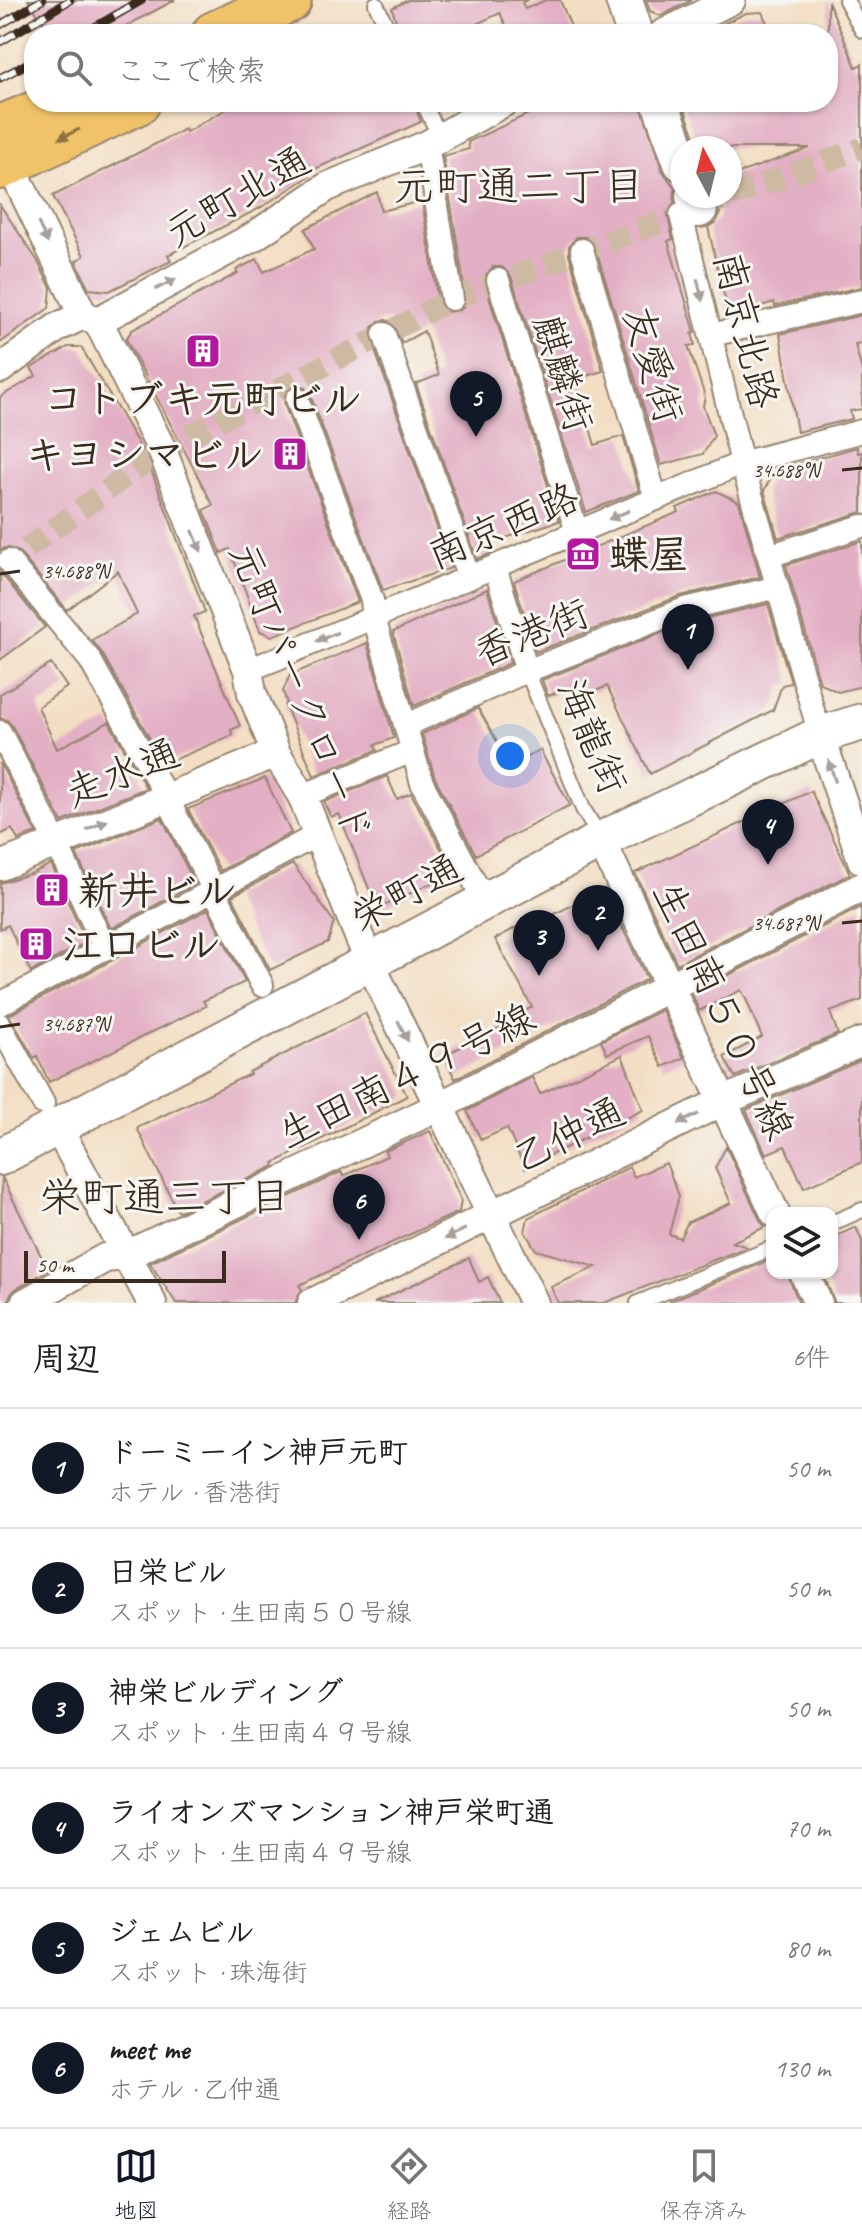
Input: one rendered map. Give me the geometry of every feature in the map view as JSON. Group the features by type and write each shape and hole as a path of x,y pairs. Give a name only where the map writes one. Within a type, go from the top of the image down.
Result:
{"main road":[{"path":"236,24 289,0"},
{"path":"264,24 299,0"},
{"path":"3,152 51,112"},
{"path":"3,152 111,112"}],"street":[{"path":"624,0 632,24"},
{"path":"683,24 731,0"},
{"name":"元町北通","path":"0,369 58,327 90,318 253,237 327,187 434,141 486,112"},
{"path":"664,112 672,136"},
{"path":"434,141 452,299"},
{"name":"元町パークロード","path":"3,152 162,450 248,670 252,693 276,753 302,796 369,961 534,1303"},
{"name":"南京北路","path":"691,208 711,335 742,463 820,735"},
{"name":"友愛街","path":"582,250 656,499"},
{"name":"麒麟街","path":"498,280 577,532"},
{"path":"711,335 862,301"},
{"path":"384,334 469,578"},
{"path":"297,399 372,600 374,618 422,783 484,900"},
{"name":"南京西路","path":"248,670 742,463 862,431"},
{"path":"769,556 862,526"},
{"name":"海龍街","path":"495,567 527,671"},
{"path":"15,568 90,660 166,796 262,985"},
{"name":"香港街","path":"407,725 527,671 685,609 778,587"},
{"name":"栄町通","path":"0,1157 50,1115 369,961 601,840 820,735 862,722"},
{"path":"0,732 56,842 105,949"},
{"path":"820,735 862,860"},
{"path":"302,796 412,751"},
{"name":"走水通","path":"0,866 276,753"},
{"path":"0,1004 317,835"},
{"name":"生田南５０号線","path":"601,840 772,1207"},
{"name":"生田南４９号線","path":"25,1303 105,1258 125,1256 440,1106 862,887"},
{"path":"0,1025 152,1303"},
{"name":"乙仲通","path":"312,1303 723,1101 862,1042"},
{"path":"807,1279 818,1303"}],"lane":[{"path":"846,0 862,30"},
{"path":"376,4 385,24"},
{"path":"426,112 434,141"},
{"name":"海龍街","path":"527,671 583,809 601,840"},
{"path":"838,1220 862,1210"},
{"path":"638,1303 766,1250"}],"building":[{"path":"28,0 175,0 130,24 44,24"},
{"path":"408,0 527,0 522,3 525,9 546,0 560,0 570,24 505,24 500,13 476,24 397,24 392,8"},
{"path":"646,0 692,0 661,16 650,11"},
{"path":"828,1 838,24 828,24"},
{"path":"762,12 767,24 723,24 746,13"},
{"path":"838,25 856,67 862,64 862,287 775,306 774,302 729,316 708,227 716,222 719,208 742,208 742,172 810,148 742,148 742,136 695,136 686,112 838,112"},
{"path":"221,112 417,112 421,122 308,172 310,176 260,208 168,255 171,261 109,291 89,289 76,261 84,256 53,196 185,129 186,132"},
{"path":"532,112 643,112 662,170 670,181 670,208 667,212 673,239 668,241 695,332 692,333 695,345 688,346 705,396 703,406 714,436 703,454 661,465 595,246 586,237 577,237 569,246 569,254 603,371 575,379 595,445 623,436 639,491 586,512 511,276 502,267 493,267 485,276 485,284 559,521 489,543 492,553 477,559 416,384 439,375 424,331 402,343 394,324 379,321 370,331 371,339 451,568 383,590 310,394 305,388 293,386 286,391 284,404 358,602 272,636 260,631 230,549 221,553 204,510 213,505 126,339 132,330 238,273 236,270 257,259 264,272 314,249 305,229 377,192 381,211 422,201 438,302 446,312 460,310 465,305 466,297 443,156 469,149 468,142"},
{"path":"0,205 37,260 51,288 49,308 0,343"},
{"path":"862,315 862,343 855,344 862,371 862,409 850,411 852,419 797,432 780,334"},
{"path":"68,347 81,347 146,457 205,612 194,616 240,726 231,730 233,735 164,764 92,640 137,614 118,571 67,610 19,552 8,547 0,550 0,397 36,376 31,368"},
{"path":"857,447 858,453 862,452 862,512 778,538 764,490 776,470"},
{"path":"716,491 739,502 760,577 680,596 536,652 514,581 679,512 677,508"},
{"path":"862,541 862,686 838,692 820,683 786,565"},
{"path":"0,572 45,627 0,660"},
{"path":"487,589 510,663 414,706 393,632"},
{"path":"768,604 791,683 782,685 773,710 650,774 607,686 580,698 574,686 548,696 542,680 689,622"},
{"path":"367,643 394,738 375,745 377,750 314,776 285,705 283,691 290,675"},
{"path":"51,664 67,687 38,707 57,749 109,722 146,788 62,822 12,726 0,718 0,694"},
{"path":"478,708 511,766 540,750 570,805 476,855 435,778 422,734"},
{"path":"0,763 36,833 18,840 12,829 0,835"},
{"path":"387,776 397,799 411,793 452,869 449,870 450,874 382,907 374,890 370,891 339,814 331,817 324,802"},
{"path":"265,778 291,833 220,871 188,809"},
{"path":"811,791 850,874 677,964 635,873"},
{"path":"162,818 195,884 111,929 76,853"},
{"path":"51,864 86,942 31,972 8,925 0,929 0,883"},
{"path":"293,864 334,922 328,942 270,970 232,896"},
{"path":"604,889 647,979 455,1079 444,1055 513,1022 511,1019 532,1007 495,939 532,919 535,924"},
{"path":"861,907 862,1000 830,1012 838,1034 735,1077 724,1057 762,1037 746,999 741,990 699,1011 692,994"},
{"path":"208,909 245,982 203,1001 206,1006 49,1082 37,1056 34,1058 9,1015"},
{"path":"662,1010 684,1058 663,1067 648,1036 607,1054 601,1041"},
{"path":"365,1013 407,1096 274,1163 275,1166 178,1212 137,1128 250,1074"},
{"path":"622,1055 643,1110 525,1169 507,1128 481,1140 467,1111 532,1077 540,1094"},
{"path":"862,1060 862,1162 804,1188 785,1146 766,1154 746,1110"},
{"path":"430,1131 461,1200 459,1212 299,1285 302,1290 295,1303 176,1303 150,1263 341,1172 343,1176 387,1156 385,1151"},
{"path":"726,1147 765,1227 732,1242 747,1247 604,1303 558,1303 551,1287 596,1267 536,1250 525,1232 528,1218 629,1167 634,1177 666,1163 679,1196 669,1234 680,1238 688,1222 731,1203 715,1168"},
{"path":"2,1177 48,1270 16,1289 8,1303 0,1303"},
{"path":"856,1227 862,1241 862,1303 835,1303 825,1279 838,1279 838,1235"},
{"path":"469,1258 479,1282 488,1277 500,1303 374,1303"},
{"path":"766,1261 766,1279 789,1279 799,1303 671,1303"}],"tunnel":[{"path":"0,568 162,450 452,299 862,148"}],"railway":[{"path":"0,25 42,0"},
{"path":"30,24 70,0"},
{"path":"100,24 142,0"},
{"path":"0,42 24,28"},
{"path":"0,78 24,65"}],"place":[{"name":"コトブキ元町ビル","path":"203,351"},
{"name":"ジェムビル","path":"476,437"},
{"name":"キヨシマビル","path":"290,454"},
{"name":"蝶屋","path":"583,554"},
{"name":"ドーミーイン神戸元町","path":"688,670"},
{"name":"ライオンズマンション神戸栄町通","path":"768,865"},
{"name":"新井ビル","path":"52,890"},
{"name":"江口ビル","path":"36,944"},
{"name":"日栄ビル","path":"598,951"},
{"name":"神栄ビルディング","path":"539,976"},
{"name":"meet me","path":"359,1240"}],"district":[{"name":"元町通二丁目","path":"519,185"},
{"name":"栄町通三丁目","path":"165,1196"}]}
